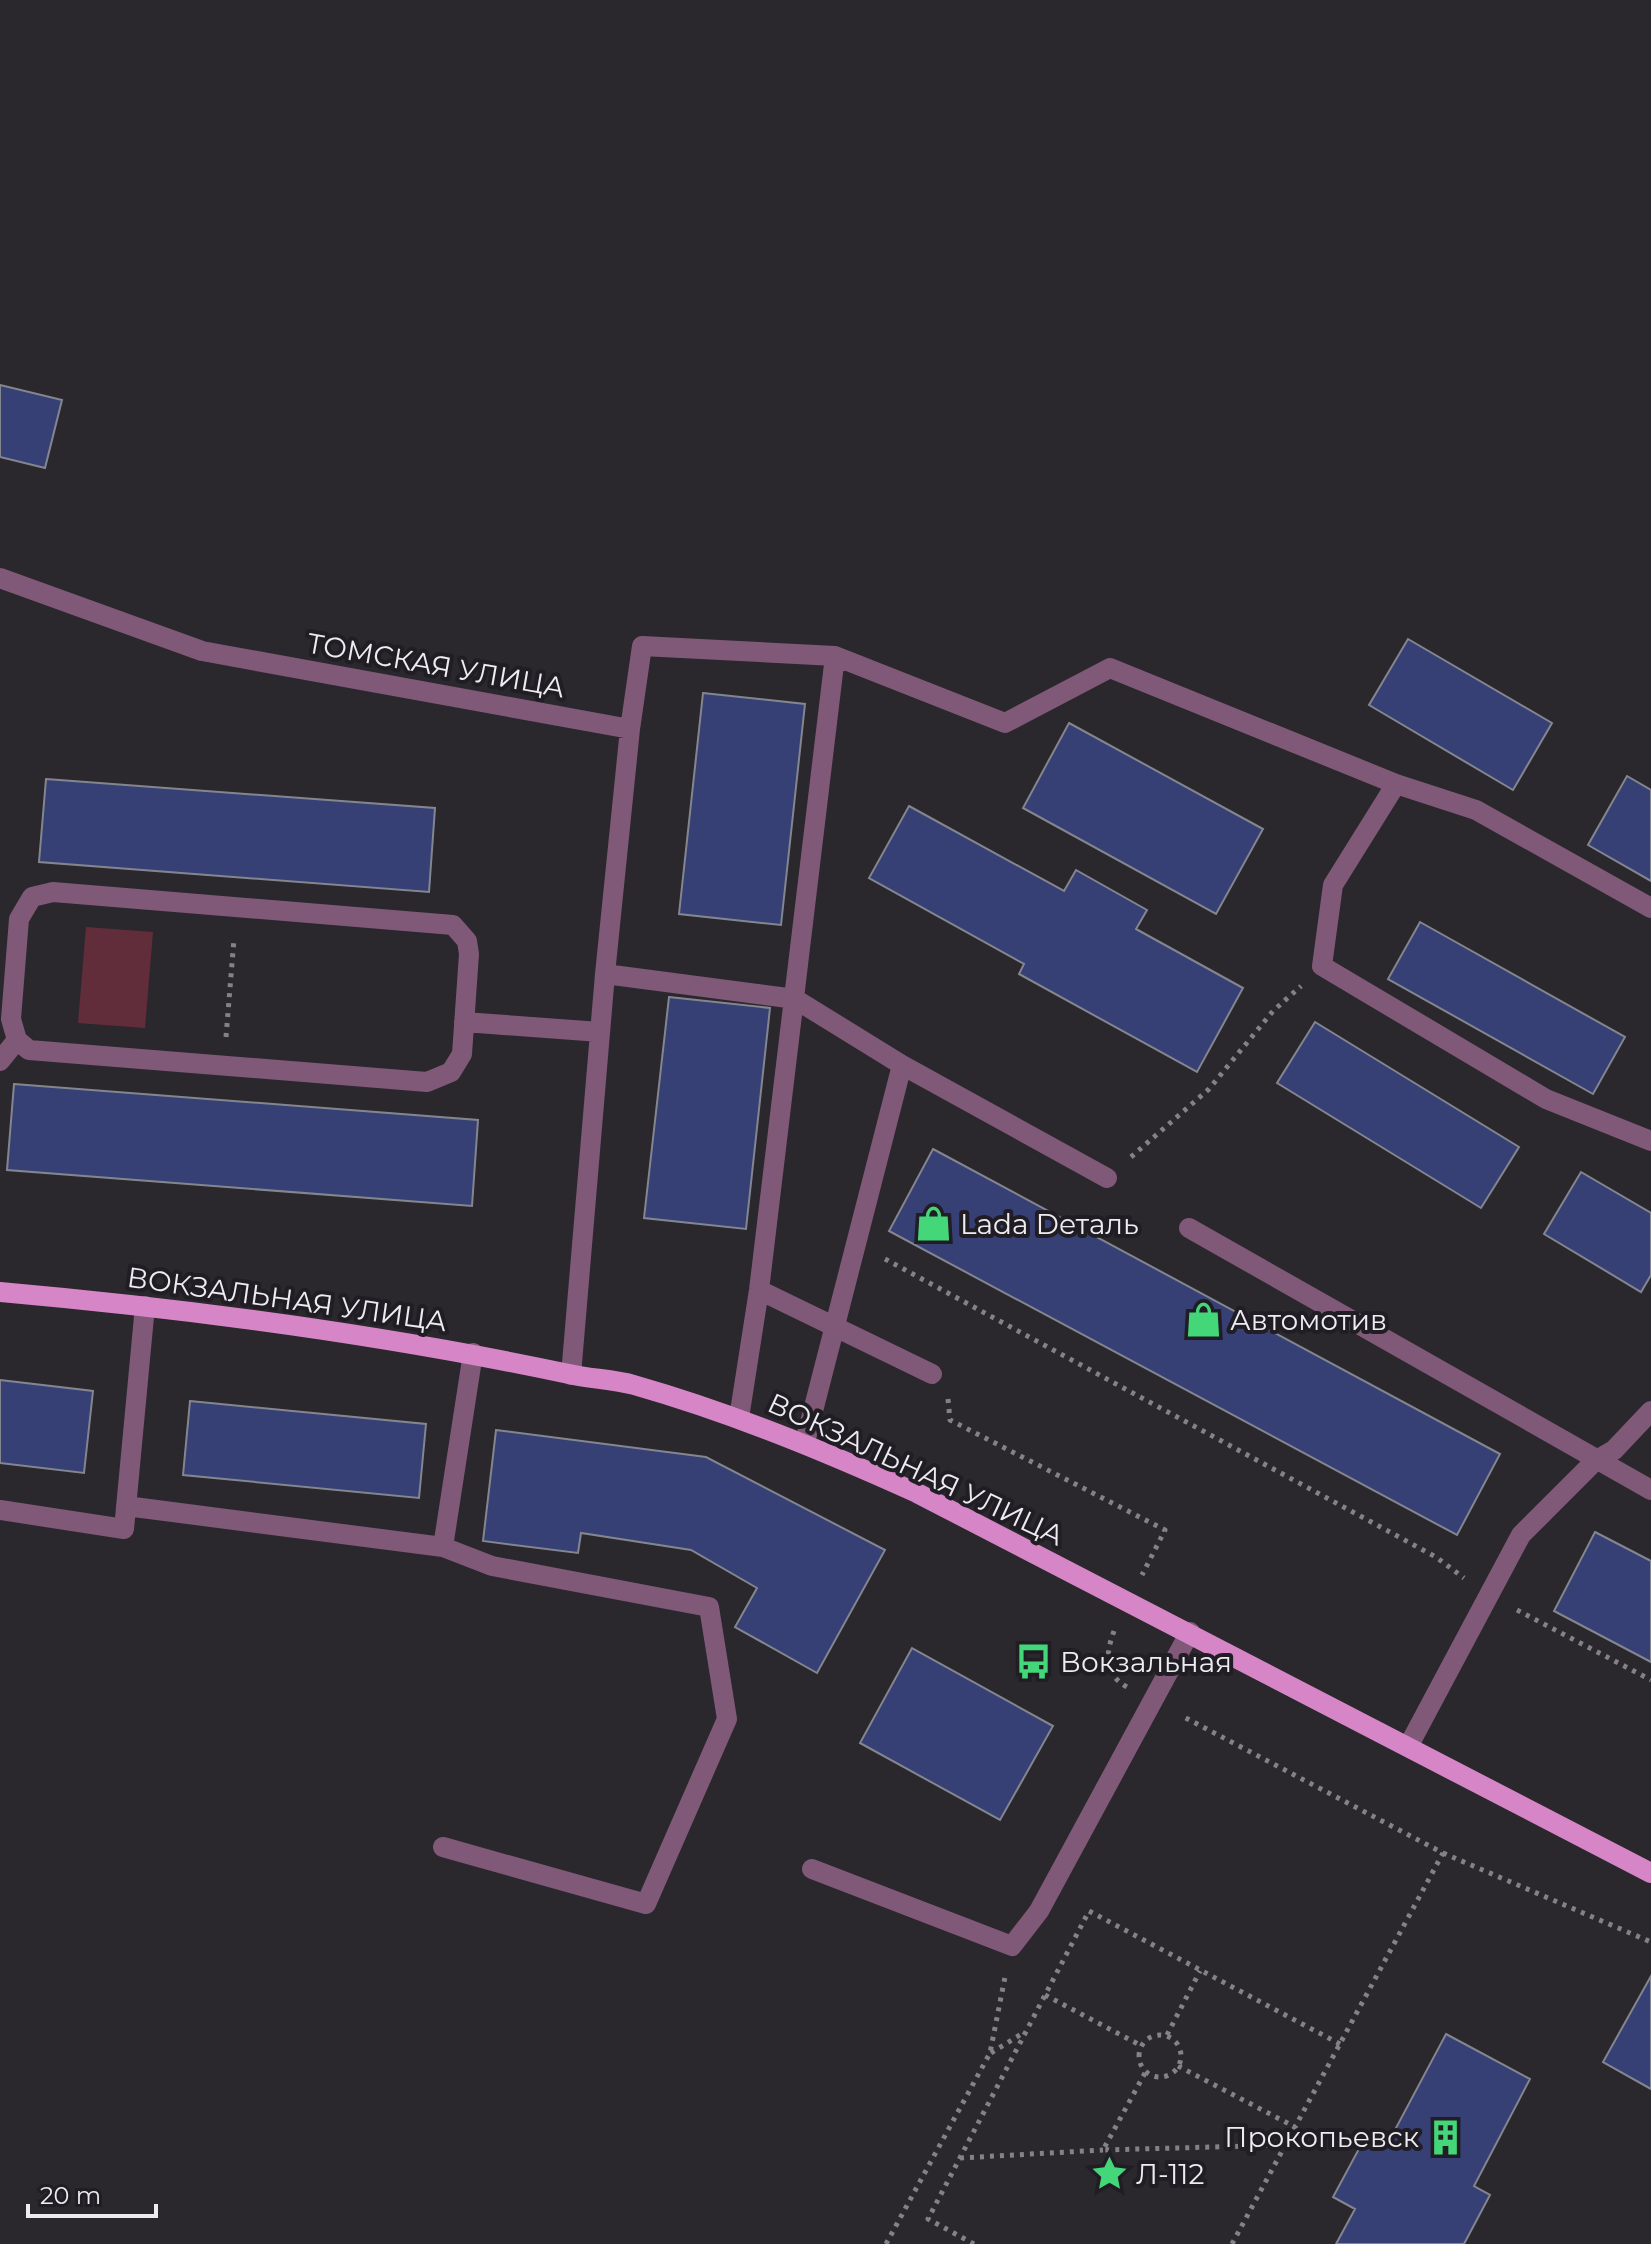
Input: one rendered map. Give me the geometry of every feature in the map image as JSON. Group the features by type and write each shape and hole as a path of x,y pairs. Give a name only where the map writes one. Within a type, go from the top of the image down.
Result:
{"main road":[{"name":"ВОКЗАЛЬНАЯ УЛИЦА","path":"0,1292 234,1316 473,1353 571,1375 630,1384 739,1418 805,1442 917,1493 1129,1600 1651,1873"}],"street":[{"name":"ТОМСКАЯ УЛИЦА","path":"0,578 202,651 630,729"},
{"path":"571,1375 605,974 630,729 642,646 835,656 1005,723 1110,668 1396,784 1476,810 1651,908"},
{"path":"739,1418 759,1290 835,656"},
{"path":"1396,784 1333,885 1322,966 1546,1099 1651,1141"},
{"path":"53,892 453,925 467,941 469,954 464,1022 462,1054 457,1065 441,1079 427,1082 29,1050 17,1040 11,1019 19,919 32,897 53,892"},
{"path":"605,974 795,999 902,1065 1107,1178"},
{"path":"464,1022 600,1032"},
{"path":"0,1061 17,1040"},
{"path":"805,1442 902,1065"},
{"path":"1189,1228 1651,1490"},
{"path":"759,1290 932,1374"},
{"path":"0,1510 124,1529 145,1306"},
{"path":"443,1547 473,1353"},
{"path":"1409,1745 1521,1535 1595,1461 1614,1450 1651,1411"},
{"path":"126,1506 443,1547 492,1566 709,1607 727,1719 646,1904 443,1847"},
{"path":"812,1869 1012,1946 1039,1911 1190,1632"}],"path":[{"path":"223,1066 236,906"},
{"path":"1107,1178 1209,1089 1273,1011 1322,966"},
{"path":"856,1243 1436,1557 1489,1596 1651,1680"},
{"path":"932,1374 947,1395 950,1420 1165,1530 1112,1635 1107,1662 1115,1680 1443,1853 1651,1942"},
{"path":"1232,2244 1443,1853"},
{"path":"974,2244 928,2219 1089,1911 1340,2044"},
{"path":"886,2244 990,2053 1012,1946"},
{"path":"1167,2035 1200,1971"},
{"path":"1045,1995 1140,2045"},
{"path":"990,2053 1026,2031"},
{"path":"1152,2035 1167,2035 1179,2045 1182,2059 1174,2073 1160,2078 1145,2073 1138,2060 1140,2045 1152,2035"},
{"path":"1178,2066 1295,2127"},
{"path":"1103,2150 1145,2073"},
{"path":"960,2158 1286,2145"}],"shaded area":[{"path":"86,927 153,932 145,1028 78,1023"}],"building":[{"path":"0,385 62,400 45,468 0,457"},
{"path":"1408,639 1552,723 1513,790 1369,705"},
{"path":"703,693 805,704 781,925 679,914"},
{"path":"1069,723 1263,829 1216,914 1023,808"},
{"path":"1627,776 1651,790 1651,881 1588,845"},
{"path":"46,779 435,808 429,892 39,862"},
{"path":"909,806 1064,891 1076,870 1147,910 1136,929 1243,988 1197,1072 1019,974 1024,964 869,878"},
{"path":"1420,922 1625,1037 1593,1094 1388,979"},
{"path":"669,997 770,1008 746,1229 644,1218"},
{"path":"1315,1022 1519,1147 1481,1208 1277,1083"},
{"path":"14,1084 478,1120 472,1206 7,1170"},
{"path":"933,1149 1500,1454 1457,1535 889,1231"},
{"path":"1581,1172 1651,1213 1651,1275 1641,1292 1544,1234"},
{"path":"0,1380 93,1391 84,1473 0,1463"},
{"path":"190,1401 426,1424 419,1498 183,1475"},
{"path":"496,1430 706,1457 885,1550 817,1673 735,1627 757,1588 691,1550 581,1533 578,1553 483,1541"},
{"path":"1595,1532 1651,1561 1651,1662 1554,1611"},
{"path":"912,1648 1053,1726 1000,1820 860,1743"},
{"path":"1651,1976 1651,2089 1603,2062"},
{"name":"Прокопьевск","path":"1446,2034 1530,2079 1474,2186 1490,2195 1464,2244 1336,2244 1355,2209 1333,2197 1368,2132 1388,2143"}],"place":[{"name":"Lada Dеталь","path":"934,1224"},
{"name":"Автомотив","path":"1204,1320"},
{"name":"Вокзальная","path":"1034,1662"},
{"name":"Прокопьевск","path":"1445,2137"},
{"name":"Л-112","path":"1110,2174"}]}
